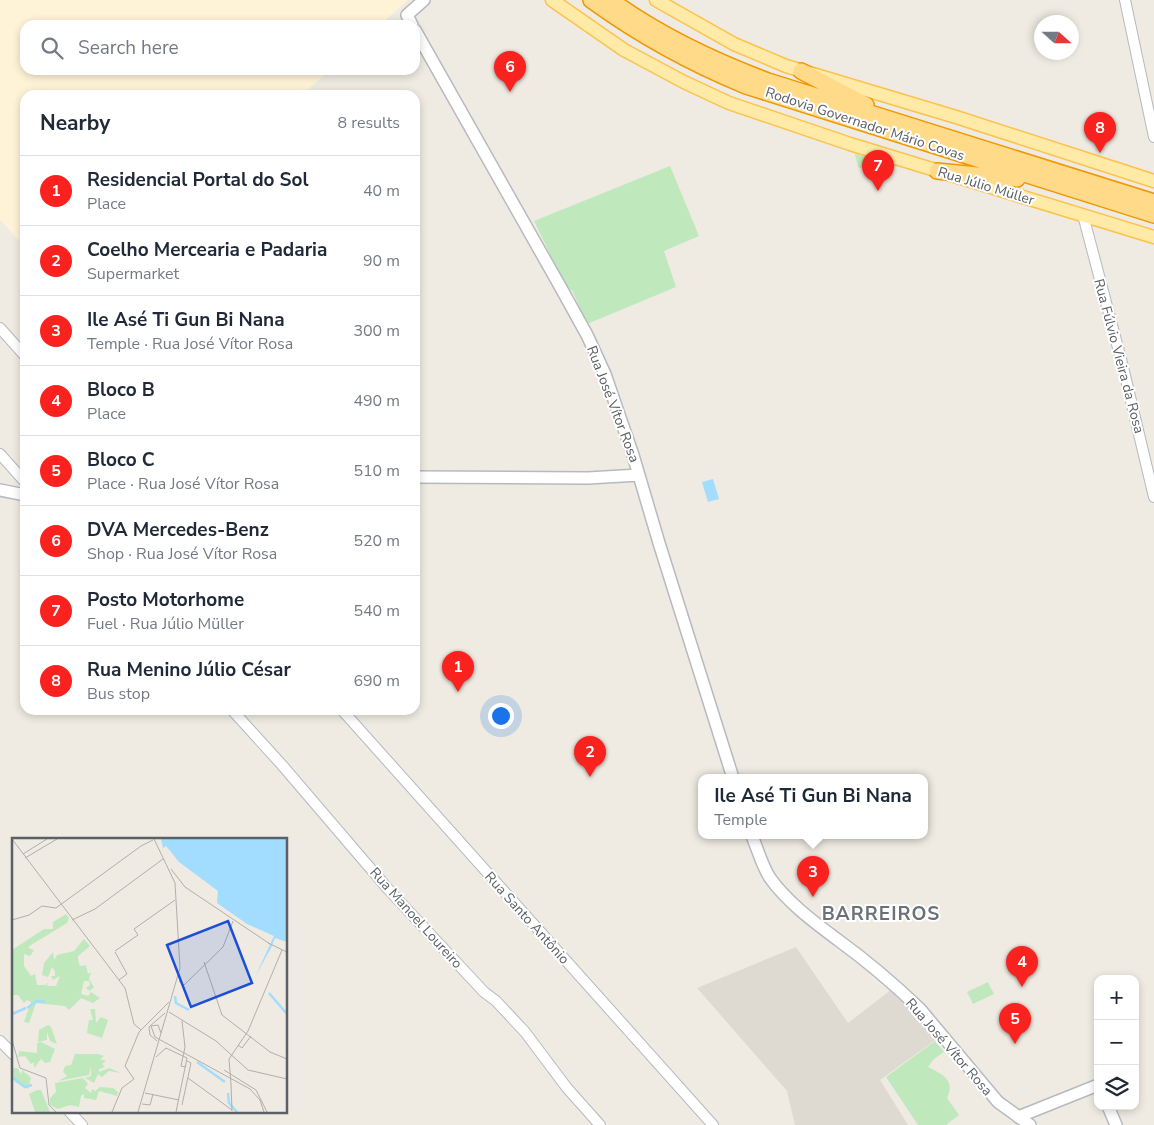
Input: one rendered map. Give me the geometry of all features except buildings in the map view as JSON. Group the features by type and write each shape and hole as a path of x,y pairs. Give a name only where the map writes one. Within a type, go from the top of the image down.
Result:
{"highway":[{"name":"Rodovia Governador Mário Covas","path":"590,0 663,47 746,86 1154,215"},
{"name":"Rodovia Governador Mário Covas","path":"611,0 680,44 731,67 789,88 1154,202"},
{"path":"801,70 901,123"},
{"path":"937,171 1048,182"}],"main road":[{"path":"409,20 424,0"},
{"name":"Rua Júlio Müller","path":"552,0 624,50 684,82 748,110 818,134 1154,237"},
{"path":"656,0 734,44 756,54 801,70 973,122 1154,181"},
{"name":"Rua José Vítor Rosa","path":"420,39 587,335 609,385 639,475 732,774"},
{"path":"420,477 588,478 639,475"},
{"path":"0,490 20,494"},
{"name":"Rua José Vítor Rosa","path":"753,839 769,876 783,894 826,932 878,970 906,996 994,1098 1006,1110 1030,1125"},
{"path":"1018,1117 1094,1087"},
{"path":"1110,1110 1116,1125"}],"street":[{"path":"1125,0 1154,137"},
{"name":"Rua Fúlvio Vieira da Rosa","path":"1083,215 1122,363 1154,497"},
{"path":"0,328 20,350"},
{"path":"0,454 20,476"},
{"name":"Rua Manoel Loureiro","path":"237,715 388,889 484,992 496,1001 525,1032 567,1088 600,1125"},
{"name":"Rua Santo Antônio","path":"346,715 713,1125"},
{"path":"0,1041 12,1053"},
{"path":"70,1112 82,1125"}],"shaded area":[{"path":"0,0 408,0 386,20 20,20 20,75 324,75 308,90 20,90 20,242 0,220"},
{"path":"796,947 848,1023 892,989 938,1038 880,1080 908,1125 795,1125 787,1091 697,988"}],"green space":[{"path":"855,154 896,166 880,174 858,167"},
{"path":"670,166 699,236 664,251 676,287 587,324 572,290 568,291 534,221"},
{"path":"988,982 994,994 973,1004 967,992"},
{"path":"935,1041 944,1052 934,1059 928,1067 943,1075 949,1082 950,1087 947,1098 959,1115 946,1125 918,1125 886,1077"}],"water":[{"path":"713,479 719,499 708,502 702,482"}],"place":[{"name":"DVA Mercedes-Benz","path":"510,92"},
{"name":"Rua Menino Júlio César","path":"1100,153"},
{"name":"Posto Motorhome","path":"878,191"},
{"name":"Residencial Portal do Sol","path":"458,692"},
{"name":"Coelho Mercearia e Padaria","path":"590,777"},
{"name":"Ile Asé Ti Gun Bi Nana","path":"813,897"},
{"name":"Bloco B","path":"1022,987"},
{"name":"Bloco C","path":"1015,1044"}],"district":[{"name":"BARREIROS","path":"881,914"}]}
